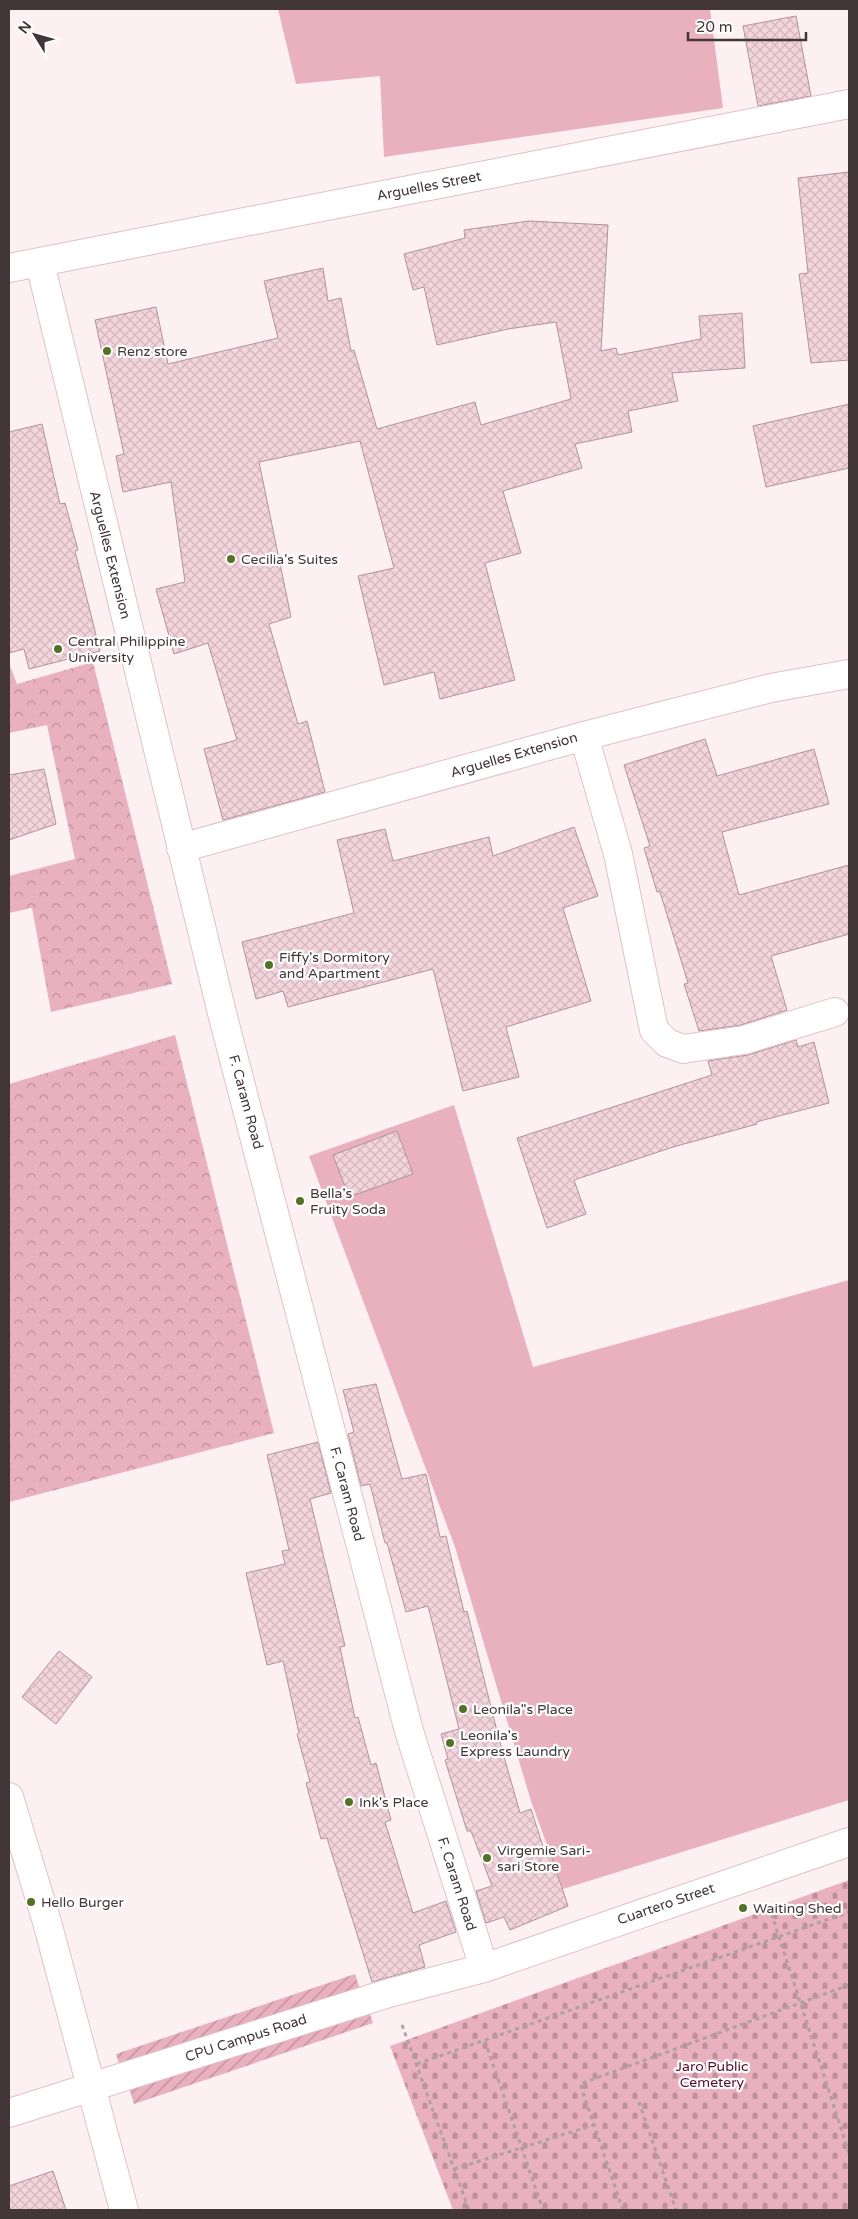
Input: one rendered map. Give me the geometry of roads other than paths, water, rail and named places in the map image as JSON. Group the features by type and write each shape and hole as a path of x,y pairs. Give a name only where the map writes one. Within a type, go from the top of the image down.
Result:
{"street":[{"name":"Arguelles Street","path":"9,268 849,104"},
{"name":"Arguelles Extension","path":"40,263 223,1017"},
{"name":"Arguelles Extension","path":"181,848 584,736 771,688 849,674"},
{"path":"584,736 618,854 654,1030 667,1043 683,1049 744,1040 836,1012"},
{"name":"F. Caram Road","path":"223,1017 409,1731 484,1968"},
{"path":"9,1797 47,1922 124,2210"},
{"name":"Cuartero Street","path":"484,1968 849,1842"},
{"name":"CPU Campus Road","path":"9,2113 389,1992 484,1968"}],"place":[{"name":"Renz store","path":"107,351"},
{"name":"Cecilia's Suites","path":"231,559"},
{"name":"Central Philippine University","path":"58,649"},
{"name":"Fiffy's Dormitory and Apartment","path":"269,965"},
{"name":"Bella's Fruity Soda","path":"300,1201"},
{"name":"Leonila\"s Place","path":"463,1709"},
{"name":"Leonila's Express Laundry","path":"450,1743"},
{"name":"Ink's Place","path":"349,1802"},
{"name":"Virgemie Sari- sari Store","path":"487,1858"},
{"name":"Hello Burger","path":"31,1902"},
{"name":"Waiting Shed","path":"743,1908"}],"park label":[{"name":"Jaro Public Cemetery","path":"712,2074"}]}
